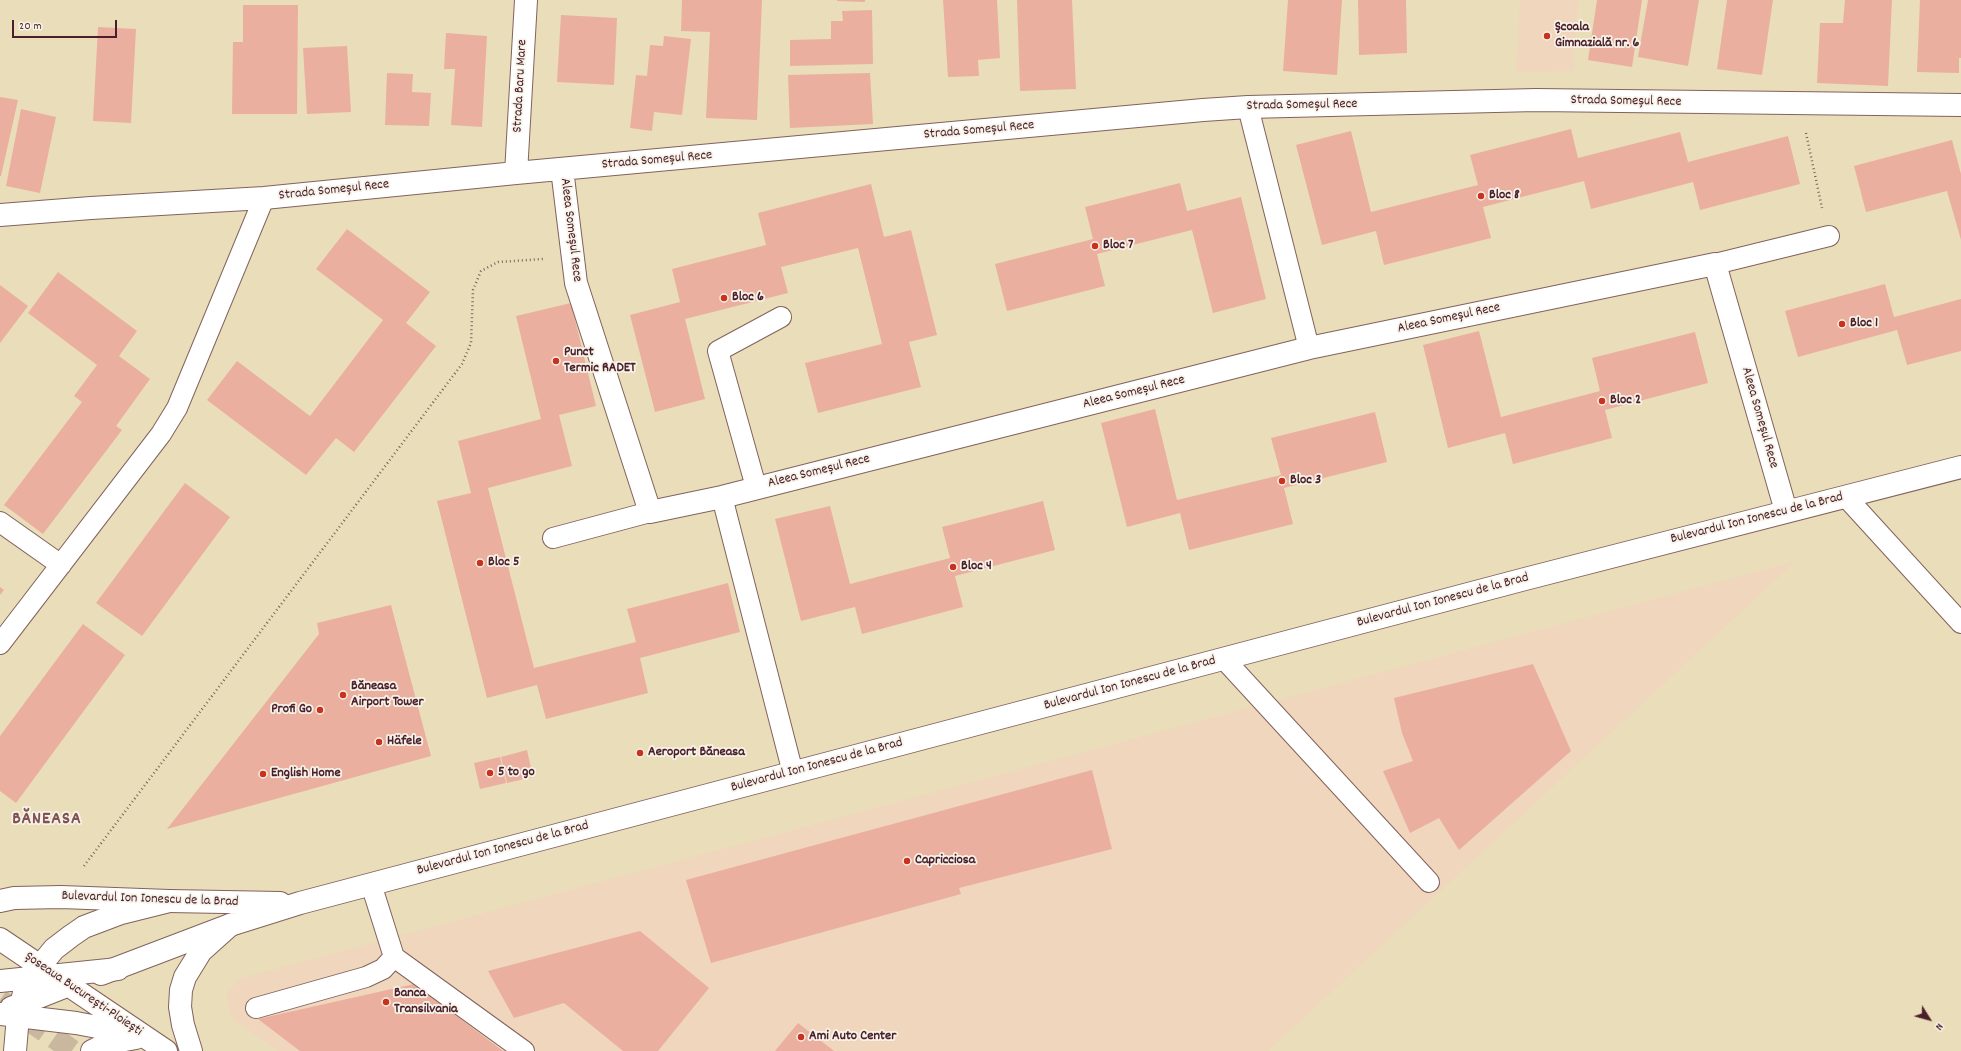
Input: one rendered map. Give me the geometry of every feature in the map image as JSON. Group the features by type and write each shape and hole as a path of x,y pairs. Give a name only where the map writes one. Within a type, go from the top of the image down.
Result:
{"street":[{"name":"Strada Baru Mare","path":"516,173 526,0"},
{"name":"Strada Someșul Rece","path":"0,215 264,198 516,173 1248,107 1536,100 1799,105 1961,106"},
{"name":"Aleea Someșul Rece","path":"562,170 571,257 576,283 650,512 722,497 1309,348 1715,264 1786,511"},
{"name":"Bulevardul Ion Ionescu de la Brad","path":"48,976 118,969 230,925 300,903 1786,511 1961,467"},
{"name":"Bulevardul Ion Ionescu de la Brad","path":"0,900 14,898 61,897 169,901 300,903"},
{"path":"10,1011 48,976 54,949 84,927 121,913 169,901"},
{"path":"191,1051 183,1025 180,1007 183,983 201,951 230,925"},
{"name":"Șoseaua București-Ploiești","path":"0,939 48,976 166,1051"},
{"path":"0,981 48,976"},
{"path":"15,1051 10,1011 25,989 48,976"},
{"path":"10,1011 145,1037"},
{"path":"92,1051 108,1043 145,1037"}],"lane":[{"path":"1248,107 1309,348"},
{"path":"0,644 161,434 177,408 264,198"},
{"path":"1715,264 1829,236"},
{"path":"756,488 718,351 781,317"},
{"path":"722,497 793,773"},
{"path":"1846,497 1961,624"},
{"path":"553,538 650,512"},
{"path":"0,522 60,565"},
{"path":"1224,659 1429,882"},
{"path":"371,884 394,957 524,1051"},
{"path":"256,1008 366,977 383,969 394,957"}],"path":[{"path":"1799,105 1829,236"},
{"path":"84,866 462,364 471,343 473,290 481,271 498,262 571,257"}],"shaded area":[{"name":"Școala Gimnazială nr. 6","path":"1520,0 1578,0 1573,71 1516,72"},
{"path":"1796,561 1268,1051 277,1051 232,1018 226,995 238,979"}],"building":[{"path":"682,0 762,0 757,120 706,118 710,32 681,31"},
{"path":"865,0 865,2 837,1"},
{"path":"943,0 997,0 1000,58 978,60 979,76 948,77"},
{"path":"1017,0 1072,0 1076,89 1020,91"},
{"path":"1288,0 1342,0 1337,75 1283,71"},
{"path":"1358,0 1406,0 1407,53 1359,55"},
{"path":"1597,0 1642,0 1632,67 1588,60"},
{"path":"1648,0 1699,0 1688,66 1638,57"},
{"path":"1727,0 1773,0 1762,75 1717,69"},
{"path":"1845,0 1892,0 1888,86 1817,83 1820,23 1843,23"},
{"path":"1920,0 1961,0 1961,58 1959,58 1959,73 1917,72"},
{"path":"243,5 298,5 297,114 232,114 233,42 243,42"},
{"path":"872,10 873,64 790,66 790,40 831,39 831,21 843,21 842,11"},
{"path":"561,15 617,18 614,85 557,82"},
{"path":"98,27 136,29 131,123 93,121"},
{"path":"446,33 487,36 482,127 451,125 455,69 444,69"},
{"path":"664,36 691,39 682,115 654,112 652,131 630,128 636,75 647,76 650,45 663,46"},
{"path":"347,46 351,112 307,114 303,48"},
{"path":"387,73 413,74 412,92 431,93 429,126 385,125"},
{"path":"870,73 873,124 790,128 788,75"},
{"path":"0,97 18,100 1,176 0,176"},
{"path":"21,109 56,117 40,193 6,186"},
{"name":"Bloc 8","path":"1571,129 1578,158 1680,132 1688,162 1788,136 1800,184 1700,210 1693,182 1591,209 1584,181 1483,207 1491,238 1384,265 1376,231 1322,245 1296,145 1351,131 1371,212 1478,185 1470,155"},
{"path":"1952,140 1961,174 1961,240 1947,191 1866,212 1854,166"},
{"name":"Bloc 7","path":"1180,183 1187,211 1241,197 1266,299 1213,313 1192,230 1097,254 1105,286 1007,311 995,264 1093,239 1085,207"},
{"name":"Bloc 6","path":"871,184 884,237 911,230 937,335 909,342 921,387 818,413 805,363 882,344 858,248 781,267 788,293 685,319 705,399 655,412 630,315 680,302 672,269 766,245 758,213"},
{"path":"347,229 430,292 406,323 436,346 354,452 336,438 306,475 207,400 237,361 310,416 383,320 316,269"},
{"path":"58,272 137,331 119,356 150,379 116,426 122,430 43,534 4,505 82,402 74,396 97,365 28,313"},
{"name":"Bloc 1","path":"1885,284 1894,317 1961,299 1961,351 1907,365 1897,330 1798,357 1785,311"},
{"path":"0,285 28,306 0,343"},
{"name":"Bloc 5","path":"571,303 596,406 559,415 572,466 488,488 534,668 636,642 627,609 728,583 740,632 640,658 648,693 546,719 537,685 487,698 437,501 471,493 458,441 541,419 516,316"},
{"name":"Bloc 2","path":"1479,331 1501,417 1600,391 1592,358 1695,332 1708,383 1605,410 1612,438 1513,464 1505,433 1448,448 1423,345"},
{"name":"Bloc 3","path":"1155,409 1177,500 1281,475 1271,438 1375,412 1387,462 1284,488 1293,524 1189,550 1180,513 1127,527 1101,423"},
{"path":"185,483 230,517 142,636 96,603"},
{"name":"Bloc 4","path":"1043,501 1055,550 955,576 963,607 862,634 855,607 801,621 775,519 830,506 850,584 950,558 942,527"},
{"path":"0,587 4,590 0,595"},
{"name":"Băneasa Airport Tower","path":"391,605 431,756 167,829 319,634 317,623"},
{"path":"83,624 125,655 16,803 0,791 0,736"},
{"path":"1533,664 1571,751 1459,850 1439,818 1410,833 1383,771 1413,761 1402,733 1394,698"},
{"path":"527,750 533,777 507,783 501,757"},
{"path":"500,757 506,783 480,789 474,763"},
{"path":"1092,770 1112,849 959,888 961,894 711,963 686,880"},
{"path":"640,931 709,988 658,1051 623,1051 564,1003 514,1018 488,971"},
{"name":"Banca Transilvania","path":"414,984 503,1051 300,1051 258,1019"},
{"name":"Ami Auto Center","path":"798,1023 834,1051 775,1051"}],"tunnel":[{"path":"0,1000 73,1051"}],"place":[{"name":"Școala Gimnazială nr. 6","path":"1547,36"},
{"name":"Bloc 8","path":"1481,196"},
{"name":"Bloc 7","path":"1095,246"},
{"name":"Bloc 6","path":"724,298"},
{"name":"Bloc 1","path":"1842,324"},
{"name":"Punct Termic RADET","path":"556,361"},
{"name":"Bloc 2","path":"1602,401"},
{"name":"Bloc 3","path":"1282,481"},
{"name":"Bloc 5","path":"480,563"},
{"name":"Bloc 4","path":"953,567"},
{"name":"Băneasa Airport Tower","path":"343,695"},
{"name":"Profi Go","path":"320,710"},
{"name":"Häfele","path":"379,742"},
{"name":"Aeroport Băneasa","path":"640,753"},
{"name":"5 to go","path":"490,773"},
{"name":"English Home","path":"263,774"},
{"name":"Capricciosa","path":"907,861"},
{"name":"Banca Transilvania","path":"386,1002"},
{"name":"Ami Auto Center","path":"801,1037"}],"district":[{"name":"BĂNEASA","path":"47,821"}]}
